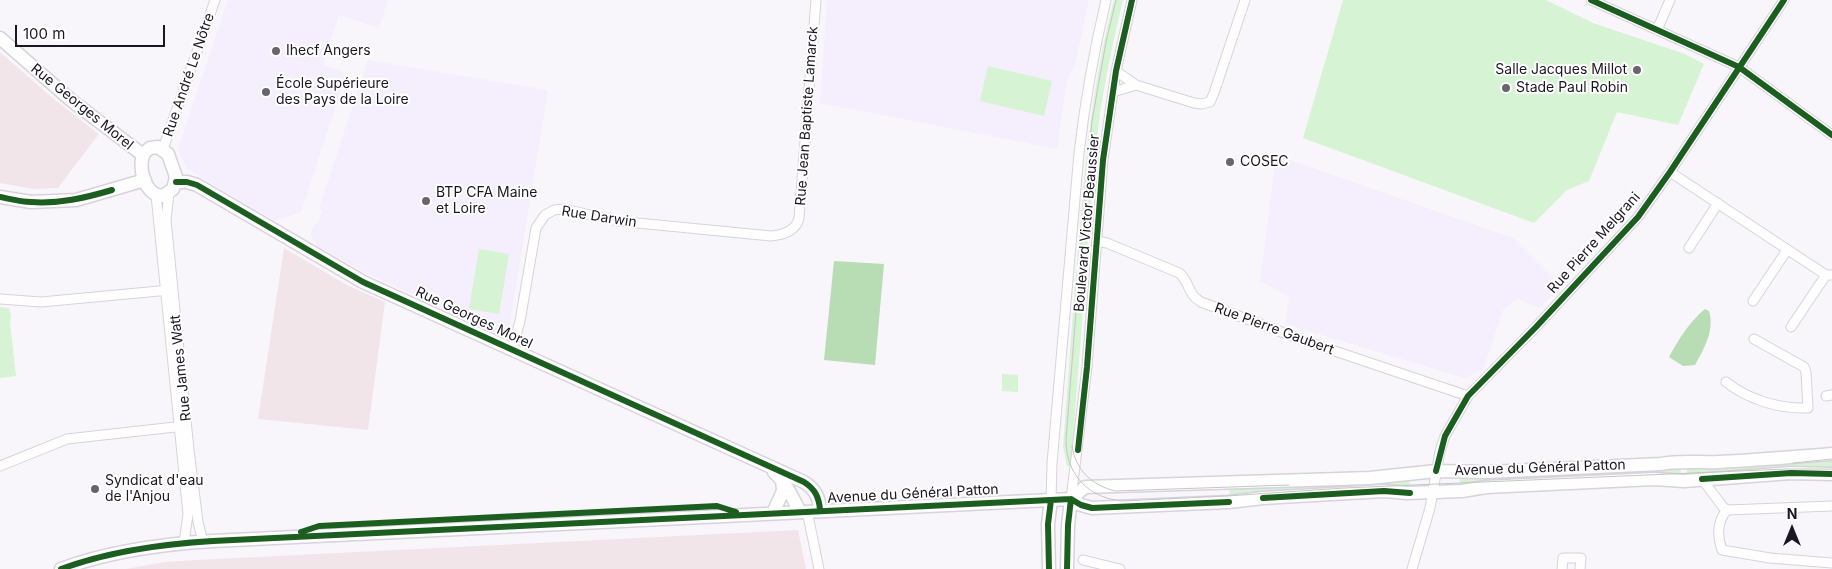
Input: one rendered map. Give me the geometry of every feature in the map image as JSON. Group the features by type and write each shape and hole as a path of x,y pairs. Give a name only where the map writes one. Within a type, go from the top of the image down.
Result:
{"street":[{"name":"Rue André Le Nôtre","path":"164,149 215,0"},
{"name":"Rue Jean Baptiste Lamarck","path":"792,229 798,223 816,0"},
{"name":"Boulevard Victor Beaussier","path":"1048,569 1048,524 1052,463 1079,153 1088,86 1106,0"},
{"name":"Boulevard Victor Beaussier","path":"1067,569 1068,525 1087,367 1103,160 1116,71 1132,0"},
{"path":"1116,71 1136,85 1194,104 1210,102 1245,0"},
{"path":"1591,0 1739,67 1832,135"},
{"path":"1657,30 1670,0"},
{"name":"Rue Pierre Melgrani","path":"1412,569 1430,508 1436,471 1445,436 1468,396 1536,327 1631,224 1670,172 1784,0"},
{"name":"Rue Georges Morel","path":"0,38 66,96 143,155"},
{"path":"1113,92 1136,85"},
{"path":"158,147 164,149 170,157 176,182 173,189 163,196 156,195 148,189 141,161 143,155 150,148 158,147"},
{"path":"1670,172 1787,250 1829,275 1791,327"},
{"path":"0,198 31,202 76,200 145,180"},
{"name":"Rue Georges Morel","path":"176,182 187,182 197,185 363,282 804,482 812,487 817,494 820,510"},
{"name":"Rue James Watt","path":"169,193 166,214 169,290"},
{"name":"Rue James Watt","path":"156,195 169,290 183,427 188,514 184,543"},
{"path":"1689,248 1718,203"},
{"name":"Rue Darwin","path":"512,350 520,321 536,228 540,219 549,212 564,209 617,221 770,236 779,235 792,229"},
{"name":"Rue Pierre Gaubert","path":"1097,241 1124,249 1182,274 1190,293 1201,302 1294,337 1468,396"},
{"path":"1752,301 1787,250"},
{"path":"0,298 41,302 169,290"},
{"path":"1726,382 1747,395 1781,407 1808,408 1806,372 1804,368 1754,339"},
{"path":"0,466 67,439 183,427"},
{"name":"Rue James Watt","path":"183,427 203,542"},
{"name":"Avenue du Général Patton","path":"1071,499 1085,487 1370,478 1436,471 1498,472 1661,464 1683,461 1714,462 1786,459 1832,454"},
{"name":"Rue Georges Morel","path":"769,467 782,479 804,511"},
{"name":"Avenue du Général Patton","path":"61,569 90,559 134,549 184,543 1071,499 1081,505 1092,508 1229,502 1263,498 1384,491 1407,493 1462,491 1486,487 1654,479 1684,481 1791,473 1832,474"},
{"path":"773,513 783,491 782,479"},
{"path":"1702,479 1727,510 1832,506"},
{"path":"791,492 795,485 804,482"},
{"path":"1727,510 1721,518 1719,532 1719,542 1722,550 1803,564 1832,563"},
{"path":"804,511 819,569"},
{"path":"1562,569 1562,558 1581,558 1580,569"},
{"path":"1082,560 1120,569"}],"shaded area":[{"path":"228,0 388,0 379,28 339,15 323,65 342,71 345,78 301,212 275,221 186,168 178,149"},
{"path":"827,0 1089,0 1074,69 1067,79 1057,149 820,103"},
{"path":"0,52 55,100 99,134 58,188 34,189 0,183"},
{"name":"BTP CFA Maine et Loire","path":"368,60 548,90 510,324 495,333 429,303 429,296 425,294 418,291 414,295 362,271 319,247 313,240 311,233 314,225 319,221 322,212 319,208"},
{"path":"1276,155 1513,238 1560,285 1540,308 1518,299 1503,310 1484,368 1465,378 1285,324 1289,297 1260,281"},
{"path":"284,248 347,285 385,302 368,430 258,419"},
{"path":"798,530 806,569 126,569 165,562 196,560"}],"green space":[{"path":"1114,0 1123,0 1110,56 1100,113 1086,265 1077,264 1094,98"},
{"name":"Stade Paul Robin","path":"1343,0 1546,0 1593,23 1685,54 1704,64 1678,125 1617,112 1589,181 1567,190 1534,223 1303,138"},
{"path":"988,66 1052,81 1044,116 980,101"},
{"path":"479,249 509,254 499,314 469,309"},
{"path":"834,261 884,264 875,365 824,360"},
{"path":"1076,271 1086,271 1071,463 1070,466 1067,466 1063,447"},
{"path":"0,307 9,308 11,315 10,322 16,376 0,378"},
{"path":"1705,309 1709,311 1711,325 1708,339 1695,365 1683,366 1669,357 1694,319"},
{"path":"1002,374 1018,375 1018,392 1002,391"},
{"path":"1832,457 1832,472 1687,475 1687,466"},
{"path":"1680,466 1681,476 1460,485 1460,476"},
{"path":"1409,479 1410,488 1230,498 1229,484"}],"tram line":[{"path":"1116,0 1106,42 1092,121 1066,440 1070,463 1081,482 1089,489 1099,495 1122,501 1344,488 1786,469 1832,469"},
{"path":"1072,446 1077,463 1086,476 1099,485 1115,491 1289,485"},
{"path":"1793,463 1832,459"}],"cycle path":[{"path":"1078,450 1087,367 1103,160 1116,71 1132,0"},
{"path":"1591,0 1739,67 1832,135"},
{"path":"1436,471 1445,436 1468,396 1536,327 1638,217 1784,0"},
{"path":"176,182 187,182 197,185 363,282 804,482 816,494 820,510"},
{"path":"0,197 23,202 52,202 82,198 112,190"},
{"path":"1702,479 1791,473 1832,474"},
{"path":"1263,498 1384,491 1410,493"},
{"path":"61,569 98,557 136,549 213,541 1071,499 1081,505 1092,508 1229,502"},
{"path":"1067,569 1068,525 1071,499"},
{"path":"1049,569 1048,524 1051,500"},
{"path":"301,532 319,526 717,506 736,512"}],"place":[{"name":"Ihecf Angers","path":"276,51"},
{"name":"Salle Jacques Millot","path":"1637,70"},
{"name":"Stade Paul Robin","path":"1506,88"},
{"name":"École Supérieure des Pays de la Loire","path":"266,92"},
{"name":"COSEC","path":"1230,162"},
{"name":"BTP CFA Maine et Loire","path":"426,201"},
{"name":"Syndicat d'eau de l'Anjou","path":"95,489"}]}
